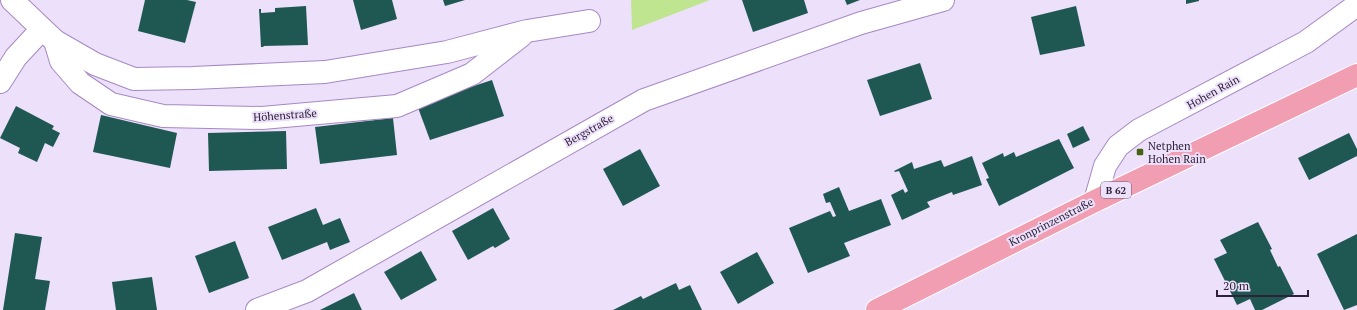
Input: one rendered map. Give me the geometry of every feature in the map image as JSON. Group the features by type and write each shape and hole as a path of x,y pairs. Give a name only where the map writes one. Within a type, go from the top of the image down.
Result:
{"main road":[{"name":"Kronprinzenstraße","path":"877,310 1095,200 1357,75"}],"street":[{"name":"Höhenstraße","path":"12,0 48,35 95,64 134,78 193,78 325,72 447,52 527,31 589,22"},
{"name":"Bergstraße","path":"257,310 307,290 644,100 861,23 943,0"},
{"name":"Hohen Rain","path":"1095,200 1105,166 1118,146 1134,134 1306,42 1357,5"},
{"name":"Höhenstraße","path":"48,35 61,61 80,83 111,104 163,116 262,118 397,106 472,74 527,31"},
{"path":"0,82 16,57 48,35"}],"green space":[{"path":"631,0 710,0 632,30"}],"building":[{"path":"145,0 187,0 196,2 185,43 138,31"},
{"path":"353,0 392,0 397,19 361,30"},
{"path":"443,0 465,0 445,6"},
{"path":"742,0 804,0 808,13 753,32"},
{"path":"845,0 860,0 847,5"},
{"path":"1186,0 1199,0 1199,1 1186,4"},
{"path":"306,6 308,45 261,47 259,9 261,9 261,13 275,12 275,8"},
{"path":"1076,6 1085,46 1040,55 1031,17"},
{"path":"920,63 932,99 880,116 867,80"},
{"path":"492,80 504,116 430,140 417,105"},
{"path":"16,106 54,126 52,129 60,133 53,147 45,143 37,162 18,153 20,148 0,138"},
{"path":"101,115 177,133 170,168 93,152"},
{"path":"393,118 397,155 320,164 315,127"},
{"path":"1083,126 1090,140 1073,148 1067,134"},
{"path":"286,131 287,169 209,171 208,133"},
{"path":"1349,133 1357,149 1357,156 1309,180 1298,158"},
{"path":"1059,139 1074,168 999,206 986,179 989,178 982,163 1003,153 1004,157 1014,152 1016,157"},
{"path":"640,149 660,186 623,206 603,169"},
{"path":"972,156 982,185 953,195 952,192 927,202 930,207 902,220 891,195 903,189 905,193 908,191 899,171 894,171 912,162 914,169 941,160 944,167"},
{"path":"839,187 849,211 881,199 891,225 844,243 850,256 808,273 789,228 830,211 833,217 836,216 830,202 826,203 823,194"},
{"path":"316,208 323,225 340,218 350,242 330,250 327,242 282,260 268,227"},
{"path":"493,208 510,239 495,248 493,246 468,260 452,231"},
{"path":"1258,222 1272,249 1270,250 1278,267 1280,266 1294,294 1262,310 1255,310 1250,299 1237,305 1214,259 1227,253 1220,240"},
{"path":"15,233 42,237 35,279 50,281 45,310 3,310"},
{"path":"1357,234 1357,305 1344,310 1317,254"},
{"path":"235,241 249,278 209,293 195,256"},
{"path":"421,251 437,280 401,300 384,272"},
{"path":"757,252 774,283 738,304 720,272"},
{"path":"152,277 157,310 116,310 112,282"},
{"path":"676,283 679,290 690,285 702,310 613,310 641,296 643,299"},
{"path":"354,293 362,310 320,310"}],"place":[{"name":"Netphen Hohen Rain","path":"1140,152"}]}
